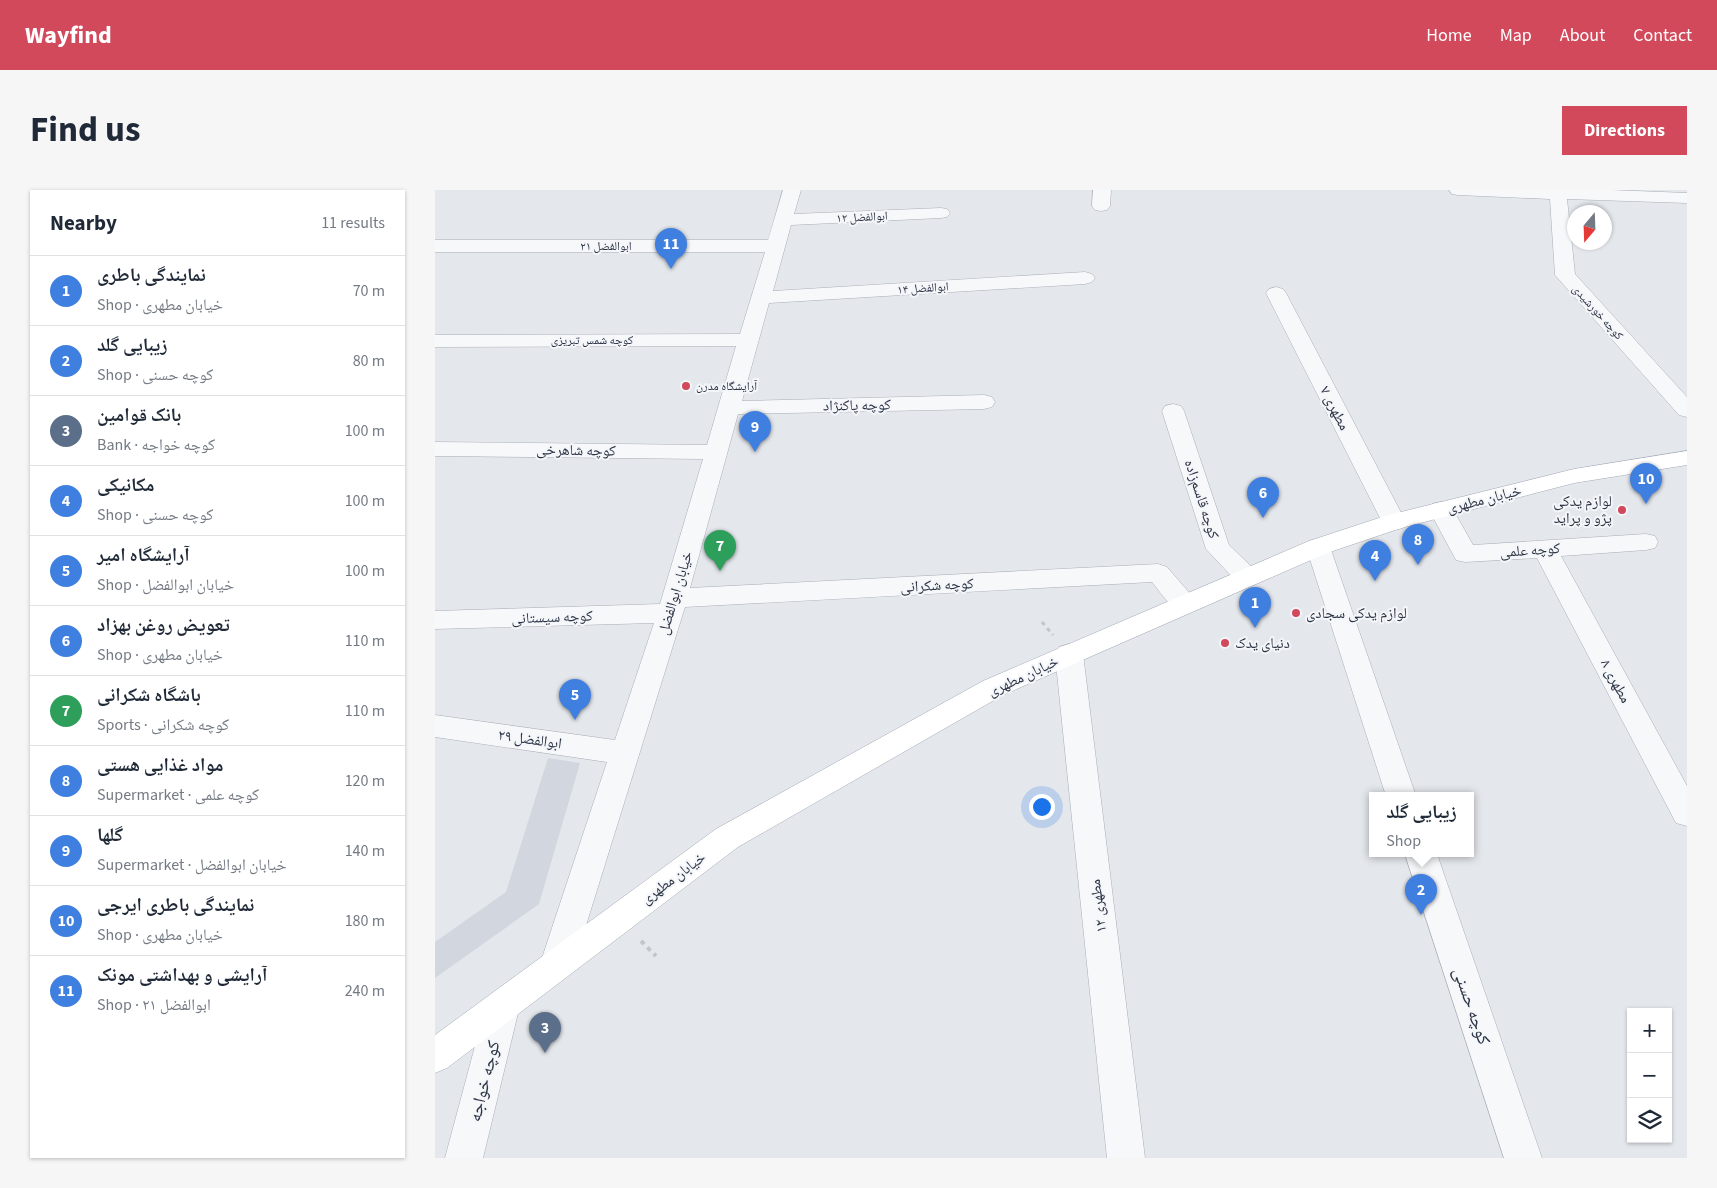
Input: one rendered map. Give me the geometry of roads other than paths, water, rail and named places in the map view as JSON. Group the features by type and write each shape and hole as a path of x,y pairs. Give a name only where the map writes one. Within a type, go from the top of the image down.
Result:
{"main road":[{"name":"خیابان مطهری","path":"435,1056 727,838 993,688 1318,547 1394,522 1573,476 1687,458"}],"street":[{"name":"خیابان ابوالفضل","path":"557,964 672,606 792,190"},
{"path":"1458,190 1687,198"},
{"name":"کوچه خورشیدی","path":"1558,193 1565,275 1687,410"},
{"name":"۱۲ ابوالفضل","path":"784,220 941,213"},
{"name":"ابوالفضل ۲۱","path":"435,246 776,246"},
{"name":"ابوالفضل ۱۴","path":"761,298 1085,278"},
{"name":"مطهری ۷","path":"1276,293 1394,522"},
{"name":"کوچه شمس تبریزی","path":"435,341 749,340"},
{"name":"کوچه پاکنژاد","path":"729,408 984,402"},
{"name":"کوچه قاسم‌زاده","path":"1173,411 1218,549 1247,577"},
{"name":"کوچه شاهرخی","path":"435,449 717,452"},
{"name":"کوچه علمی","path":"1441,510 1465,554 1646,542"},
{"path":"1318,547 1400,792"},
{"name":"مطهری ۸","path":"1545,549 1687,814"},
{"name":"کوچه شکرانی","path":"672,606 1158,574 1186,604"},
{"name":"کوچه سیستانی","path":"435,620 672,606"},
{"name":"مطهری ۱۲","path":"1069,654 1127,1158"},
{"name":"ابوالفضل ۲۹","path":"435,726 625,753"},
{"name":"کوچه حسنی","path":"1422,857 1523,1158"},
{"name":"کوچه خواجه","path":"464,1158 503,1005"}],"place":[{"name":"آرایشی و بهداشتی مونک","path":"671,269"},
{"name":"آرایشگاه مدرن","path":"686,386"},
{"name":"گلها","path":"755,452"},
{"name":"نمایندگی باطری ایرجی","path":"1646,504"},
{"name":"لوازم یدکی پژو و پراید","path":"1622,510"},
{"name":"تعویض روغن بهزاد","path":"1263,518"},
{"name":"مواد غذایی هستی","path":"1418,565"},
{"name":"باشگاه شکرانی","path":"720,571"},
{"name":"مکانیکی","path":"1375,581"},
{"name":"لوازم یدکی سجادی","path":"1296,613"},
{"name":"نمایندگی باطری","path":"1255,628"},
{"name":"دنیای یدک","path":"1225,643"},
{"name":"آرایشگاه امیر","path":"575,720"},
{"name":"زیبایی گلد","path":"1421,915"},
{"name":"بانک قوامین","path":"545,1053"}]}
